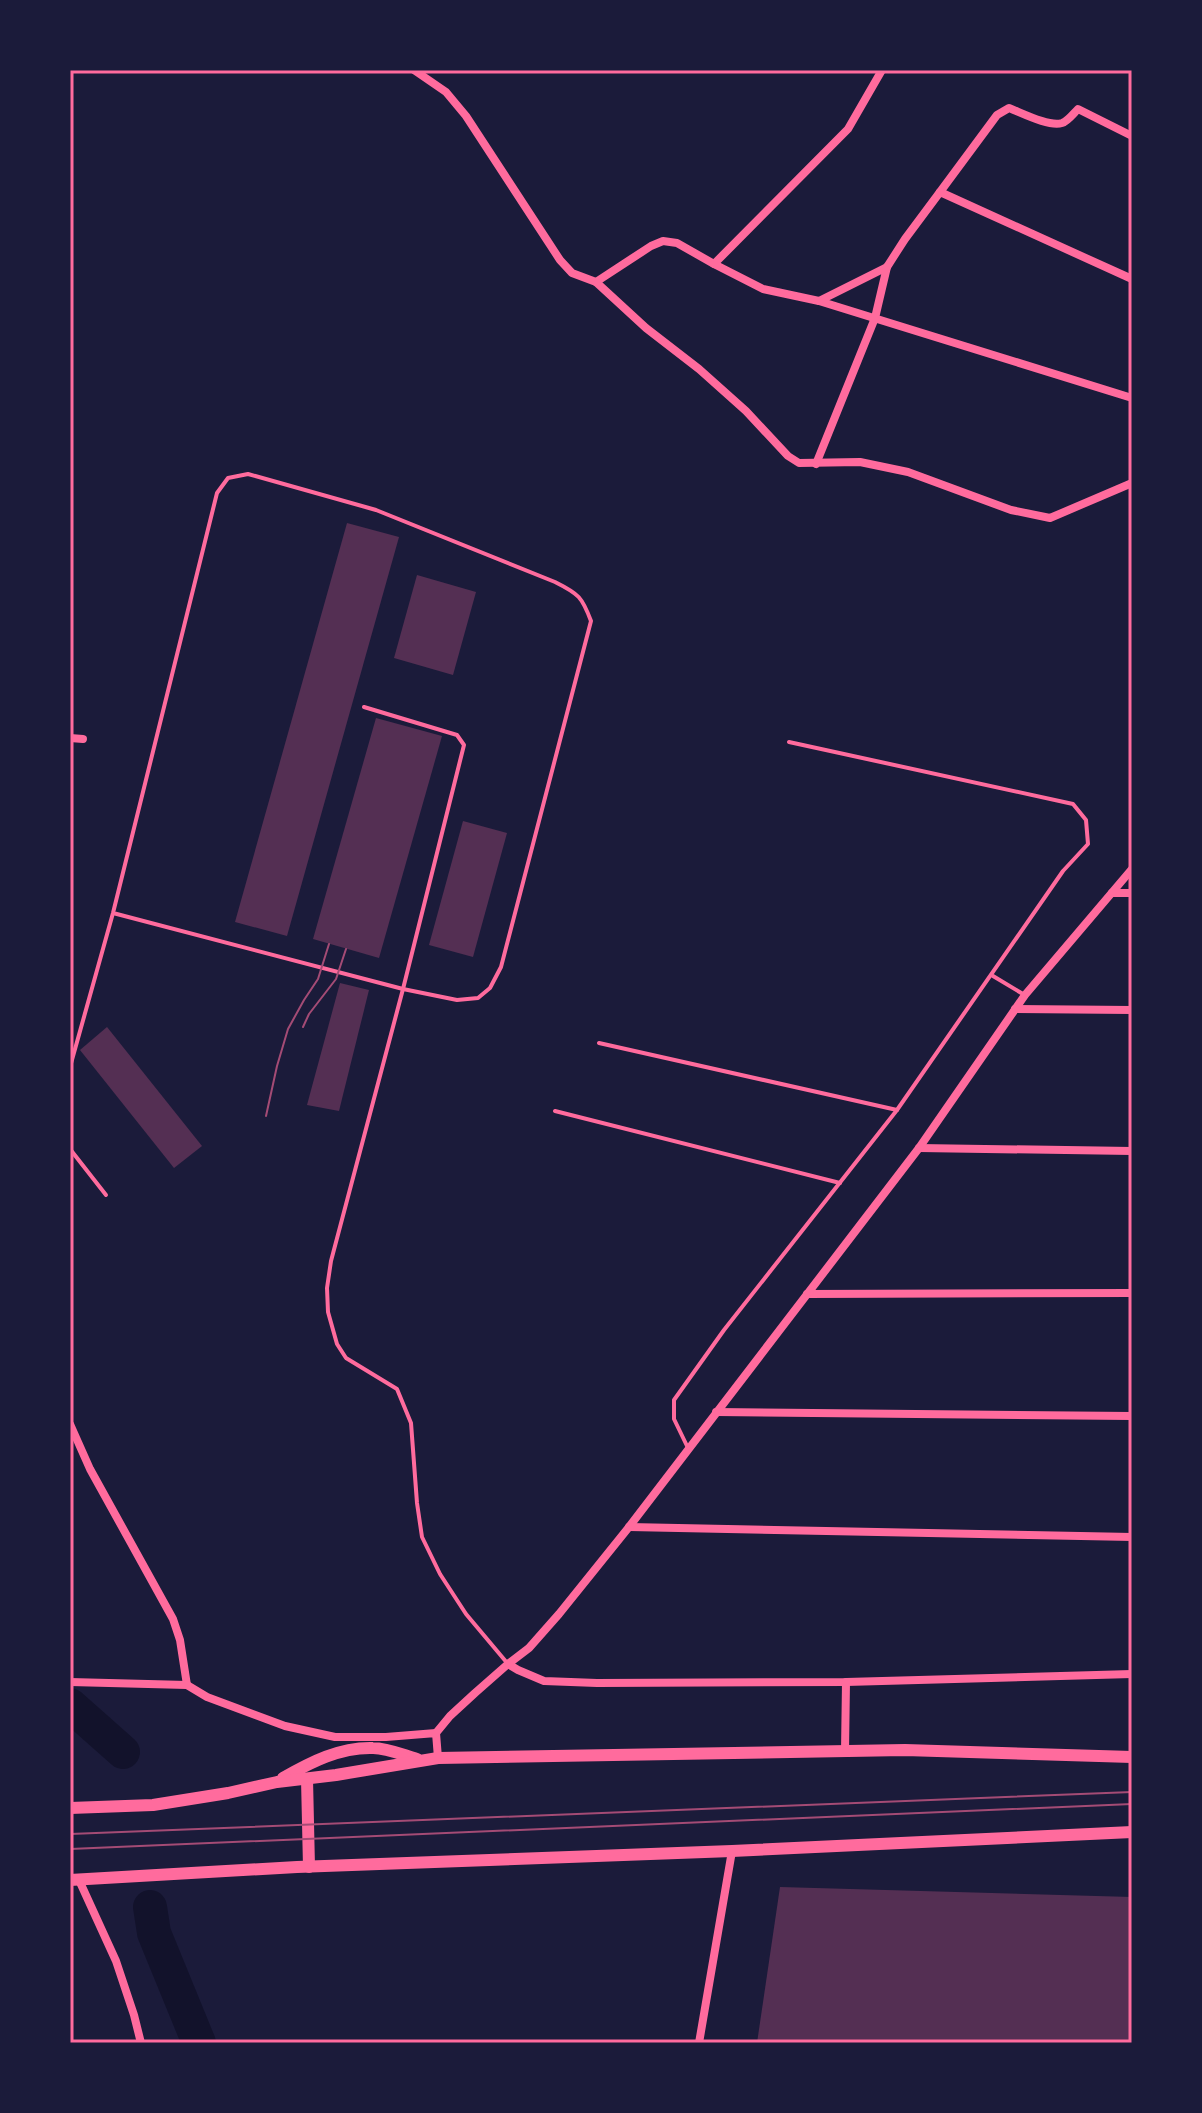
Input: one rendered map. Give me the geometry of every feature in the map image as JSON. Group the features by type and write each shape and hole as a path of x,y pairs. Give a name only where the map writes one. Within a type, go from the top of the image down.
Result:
{"main road":[{"path":"277,1782 316,1759 348,1750 375,1748 422,1760"},
{"path":"70,1808 153,1805 277,1782 438,1758 905,1750 1132,1757"},
{"path":"307,1779 309,1867"},
{"path":"75,1880 1132,1832"}],"street":[{"path":"414,70 446,92 466,116 560,260 572,273 596,282 646,328 723,390 788,456 799,463 860,462 908,472 1011,510 1050,518 1132,483"},
{"path":"714,264 848,129 882,70"},
{"path":"816,464 875,318 887,267 997,115 1009,108 1059,124 1066,122 1078,109 1132,136"},
{"path":"940,192 1132,279"},
{"path":"596,282 651,246 663,241 677,243 763,289 819,301 1132,398"},
{"path":"819,301 887,267"},
{"path":"70,738 83,739"},
{"path":"438,1758 436,1733 450,1716 529,1648 559,1614 919,1148 1025,995 1132,869"},
{"path":"1112,893 1132,893"},
{"path":"1015,1009 1132,1010"},
{"path":"919,1148 1132,1151"},
{"path":"807,1294 1132,1293"},
{"path":"716,1412 1132,1416"},
{"path":"70,1424 90,1469 173,1619 180,1640 187,1685"},
{"path":"629,1527 1132,1537"},
{"path":"508,1664 544,1681 597,1683 846,1682 1132,1674"},
{"path":"70,1682 187,1685 207,1697 285,1726 335,1737 436,1733"},
{"path":"845,1751 846,1682"},
{"path":"699,2043 732,1851"},
{"path":"75,1880 116,1961 141,2043"}],"lane":[{"path":"70,1067 113,913 217,493 228,478 248,474 376,510 555,582 584,602 591,621 501,967 490,988 478,998 457,1000 403,989 113,913"},
{"path":"364,707 457,735 464,745 331,1261 327,1288 328,1312 337,1344 346,1358 397,1389 411,1423 422,1537 440,1574 466,1614 508,1664"},
{"path":"688,1448 674,1419 674,1400 724,1330 897,1110 1063,871 1088,844 1086,820 1073,804 789,742"},
{"path":"992,975 1025,995"},
{"path":"599,1043 897,1110"},
{"path":"555,1111 840,1183"},
{"path":"70,1149 106,1195"}],"building":[{"path":"347,523 399,537 287,936 235,922"},
{"path":"417,575 476,592 453,675 394,658"},
{"path":"376,718 442,736 379,958 313,939"},
{"path":"463,821 507,833 473,957 429,945"},
{"path":"340,983 369,990 339,1111 307,1105"},
{"path":"107,1027 202,1146 174,1168 80,1050"},
{"path":"780,1887 1132,1897 1132,2043 757,2043"}],"waterway":[{"path":"70,1705 123,1752"},
{"path":"150,1907 154,1933 199,2043"}],"tram line":[{"path":"266,1116 288,1029 318,979 329,944"},
{"path":"303,1027 309,1014 336,979 346,949"},
{"path":"70,1834 1132,1792"},
{"path":"70,1849 1132,1804"}]}
